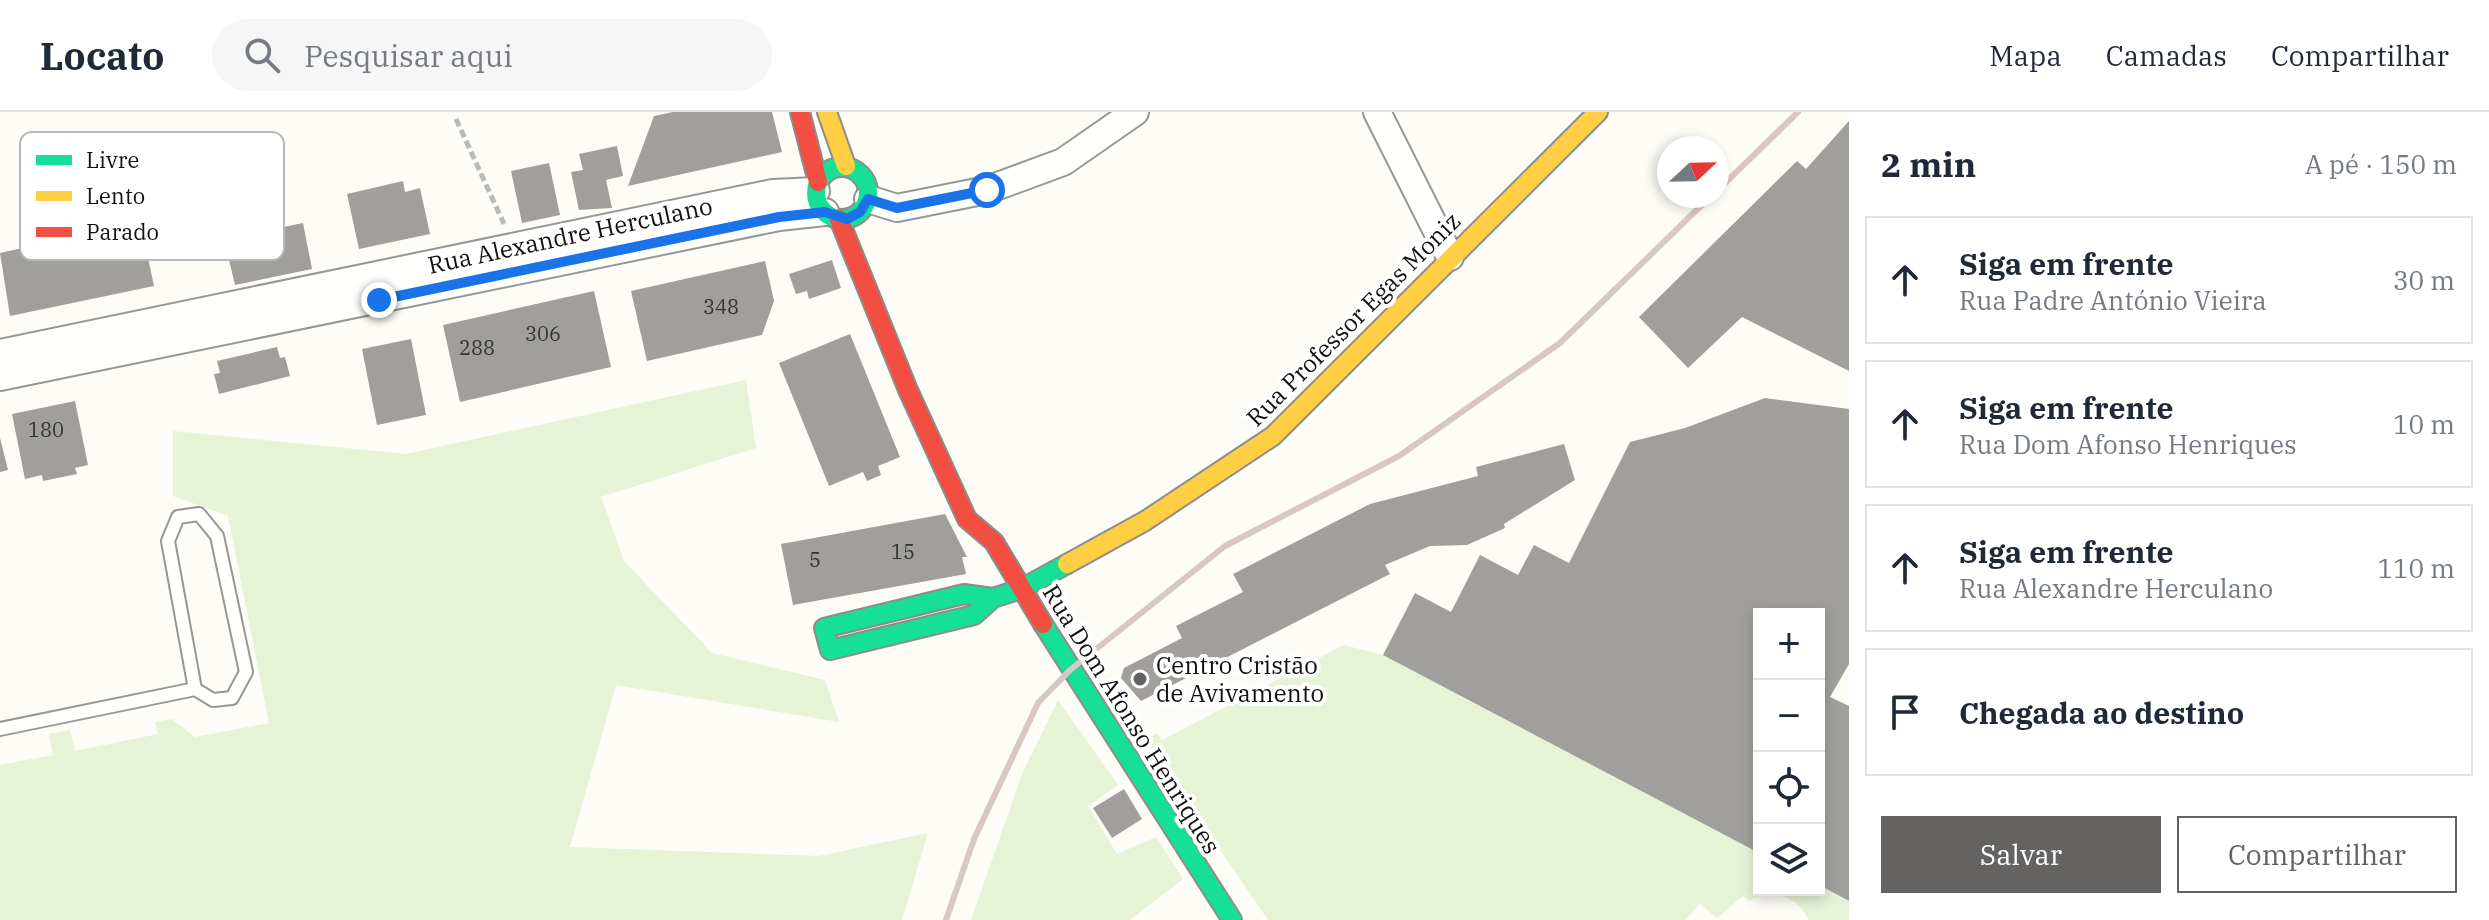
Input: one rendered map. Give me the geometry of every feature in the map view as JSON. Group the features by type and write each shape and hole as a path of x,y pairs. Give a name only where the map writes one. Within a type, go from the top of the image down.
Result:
{"street":[{"name":"Rua Dom Afonso Henriques","path":"800,112 824,201 908,390 967,519 994,542"},
{"path":"827,112 846,166 862,175 864,212"},
{"path":"846,166 829,170 824,201 864,212 897,208 987,190 1063,162 1135,112"},
{"path":"1377,112 1450,257"},
{"name":"Rua Professor Egas Moniz","path":"993,598 964,594 824,628 830,650 974,615 993,598 1021,589 1145,521 1273,436 1598,112"},
{"name":"Rua Alexandre Herculano","path":"0,377 139,337 514,246 773,193 824,201"},
{"name":"Rua Alexandre Herculano","path":"0,353 139,337 779,217 824,201"},
{"name":"Rua Dom Afonso Henriques","path":"987,509 994,542 1021,589 1232,920"}],"lane":[{"path":"0,729 195,689 213,700 232,698 246,672 217,536 199,514 178,517 168,541 195,689"}],"path":[{"path":"456,119 514,246"}],"green space":[{"path":"746,380 756,448 601,497 624,561 712,653 825,680 839,722 616,685 570,847 819,856 928,833 902,920 0,920 0,765 53,755 49,734 70,730 75,751 158,734 155,722 172,719 195,737 269,723 228,516 173,496 173,431 406,454"},
{"path":"1344,645 1383,655 1753,850 1753,896 1762,896 1749,901 1743,896 1717,918 1700,904 1685,920 1268,920 1145,740 1157,733 1162,740"},
{"path":"1058,700 1118,785 1088,806 1117,854 1156,837 1183,879 1130,920 971,920 1022,774"},
{"path":"1825,888 1849,901 1849,920 1809,920 1791,900 1783,896 1825,896"}],"building":[{"path":"673,112 772,112 782,152 628,186 654,116"},
{"path":"1849,121 1849,371 1742,317 1688,368 1639,317 1797,161 1806,169"},
{"path":"617,146 623,176 606,180 612,208 579,210 571,172 583,170 579,154"},
{"path":"549,163 560,215 522,223 511,171"},
{"path":"403,181 405,192 420,188 430,234 359,249 347,194"},
{"path":"303,223 312,269 235,285 229,260 284,260 284,227"},
{"path":"20,249 20,260 148,260 154,286 10,316 0,253"},
{"path":"832,260 841,288 809,299 807,291 796,294 789,274"},
{"path":"765,261 774,301 762,335 647,361 631,291"},
{"path":"594,291 611,367 460,402 443,325"},
{"path":"850,334 900,457 878,466 881,475 867,481 863,472 829,486 779,363"},
{"path":"411,339 426,415 377,425 362,349"},
{"path":"277,347 280,358 285,357 290,376 219,394 214,374 220,373 217,361"},
{"path":"1765,398 1849,409 1849,664 1830,697 1849,706 1849,901 1825,888 1825,608 1753,608 1753,850 1383,655 1415,593 1451,612 1480,555 1518,575 1534,545 1569,563 1630,442 1685,428"},
{"path":"75,401 88,465 75,468 77,474 43,481 42,475 25,479 12,414"},
{"path":"0,438 8,470 0,472"},
{"path":"1564,444 1575,480 1504,524 1505,528 1467,545 1430,546 1385,565 1390,574 1141,701 1121,678 1124,668 1182,638 1176,626 1243,592 1233,574 1370,504 1478,476 1476,467"},
{"path":"945,514 967,557 962,557 966,574 793,605 781,544"},
{"path":"1124,789 1142,819 1112,838 1093,808"}],"railway":[{"path":"1729,179 1798,112"},
{"path":"946,920 974,839 1038,703 1070,670 1225,546 1399,456 1560,343 1699,208"}],"traffic: fast":[{"path":"842,167 861,174 868,193 861,212 842,219 823,212 816,193 823,174 842,167"},
{"path":"993,598 974,615 830,650 824,628 964,594 993,598 1021,589 1067,564"},
{"path":"1043,624 1232,920"}],"traffic: slow":[{"path":"827,112 846,166"},
{"path":"1067,564 1145,521 1273,436 1598,112"}],"traffic: jam":[{"path":"800,112 818,182"},
{"path":"839,219 908,390 967,519 994,542 1043,624"}],"place":[{"name":"Centro Cristão de Avivamento","path":"1140,679"}],"route":[{"path":"379,300 779,217 825,212 831,217 847,219 860,212 868,199 897,208 987,190"}]}
